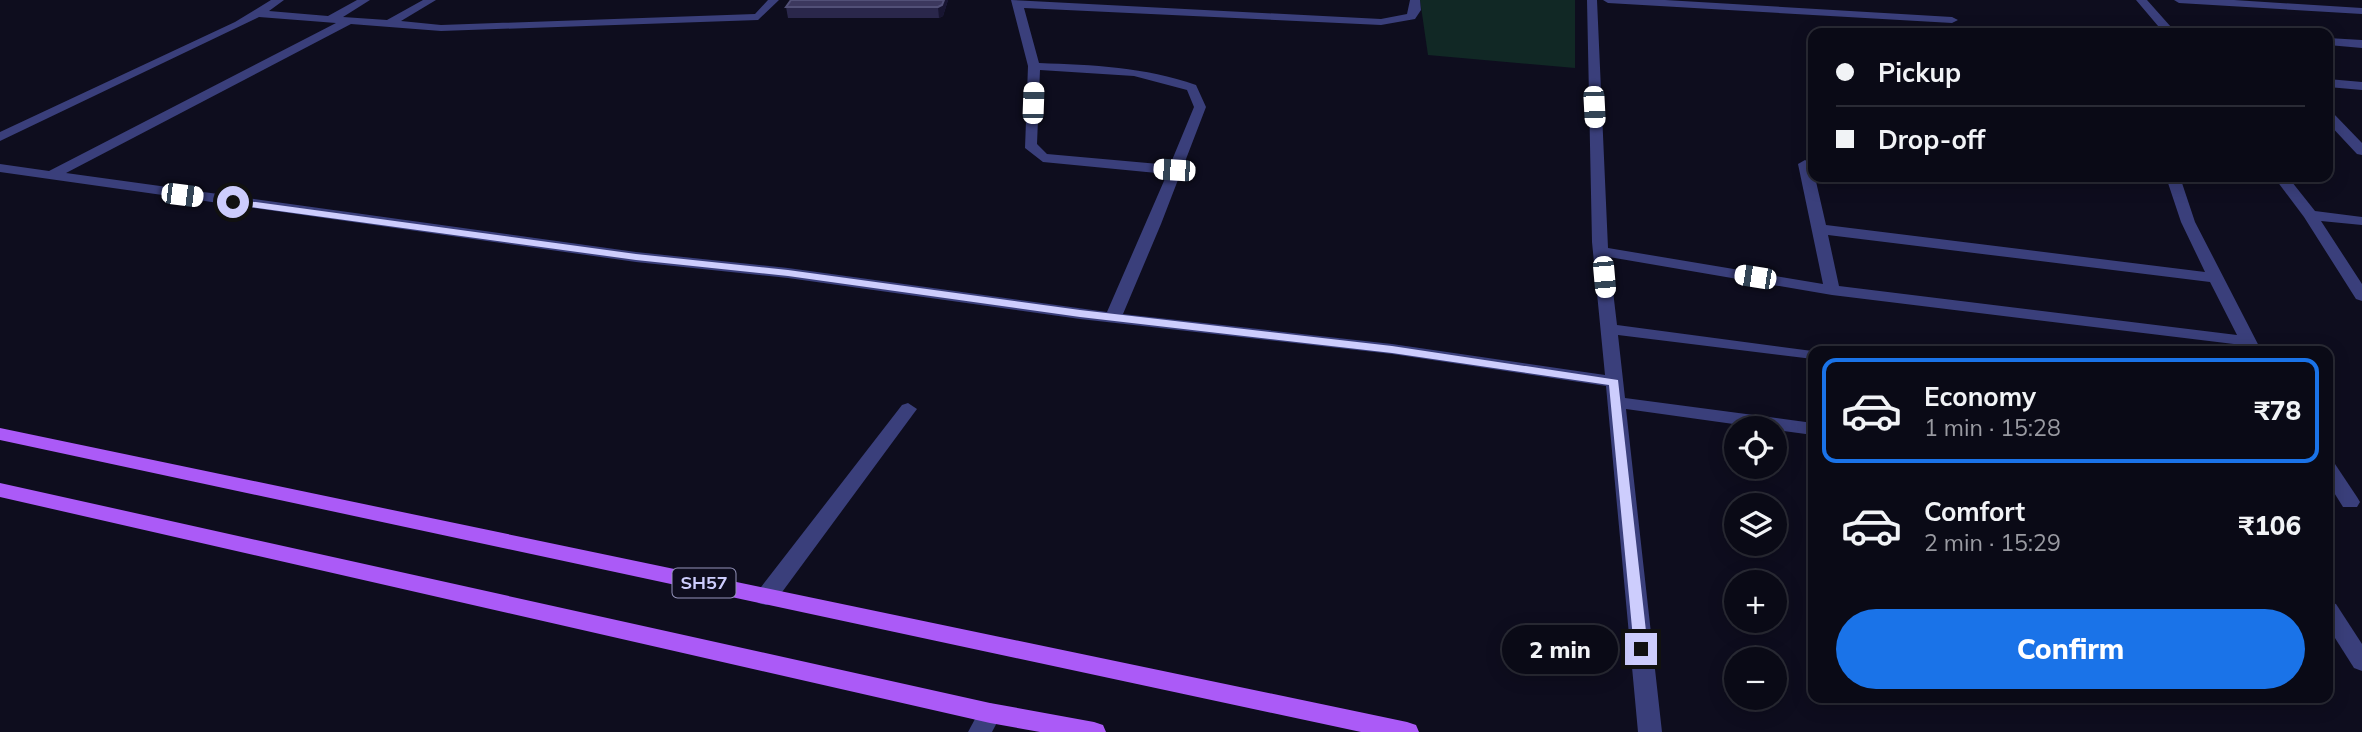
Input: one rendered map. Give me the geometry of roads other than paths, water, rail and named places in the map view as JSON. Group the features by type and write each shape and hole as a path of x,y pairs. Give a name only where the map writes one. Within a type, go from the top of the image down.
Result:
{"main road":[{"name":"SH57","path":"0,434 1407,732"},
{"path":"0,489 985,723 1094,732"}],"street":[{"path":"0,137 239,24 279,0"},
{"path":"330,19 365,0"},
{"path":"390,23 431,0"},
{"path":"255,13 441,28 758,17 774,0"},
{"path":"1174,170 1043,158 1030,145 1034,66 1016,2 1381,22 1411,17 1415,10 1415,0"},
{"path":"1592,0 1601,251 1650,732"},
{"path":"1608,0 1952,20"},
{"path":"2141,0 2166,28"},
{"path":"2179,0 2269,3 2362,11"},
{"path":"49,176 348,21"},
{"path":"2333,42 2362,44"},
{"path":"1034,66 1122,71 1168,78 1192,88 1200,107 1154,225 1112,317"},
{"path":"2333,83 2362,86"},
{"path":"2333,121 2362,151"},
{"path":"1805,164 1808,178"},
{"path":"0,168 623,255 788,273 1112,317 1392,349 1614,382"},
{"path":"1809,182 1832,290"},
{"path":"2176,182 2188,222 2251,346"},
{"path":"2285,182 2310,215 2339,265 2362,296"},
{"path":"2310,215 2362,221"},
{"path":"1819,229 2218,278"},
{"path":"1601,251 1832,290 2251,346"},
{"path":"1609,329 1808,353"},
{"path":"1616,402 1808,428"},
{"path":"766,597 908,409"},
{"path":"2333,475 2356,502"},
{"path":"2333,500 2356,502"},
{"path":"2333,618 2362,662"}]}
